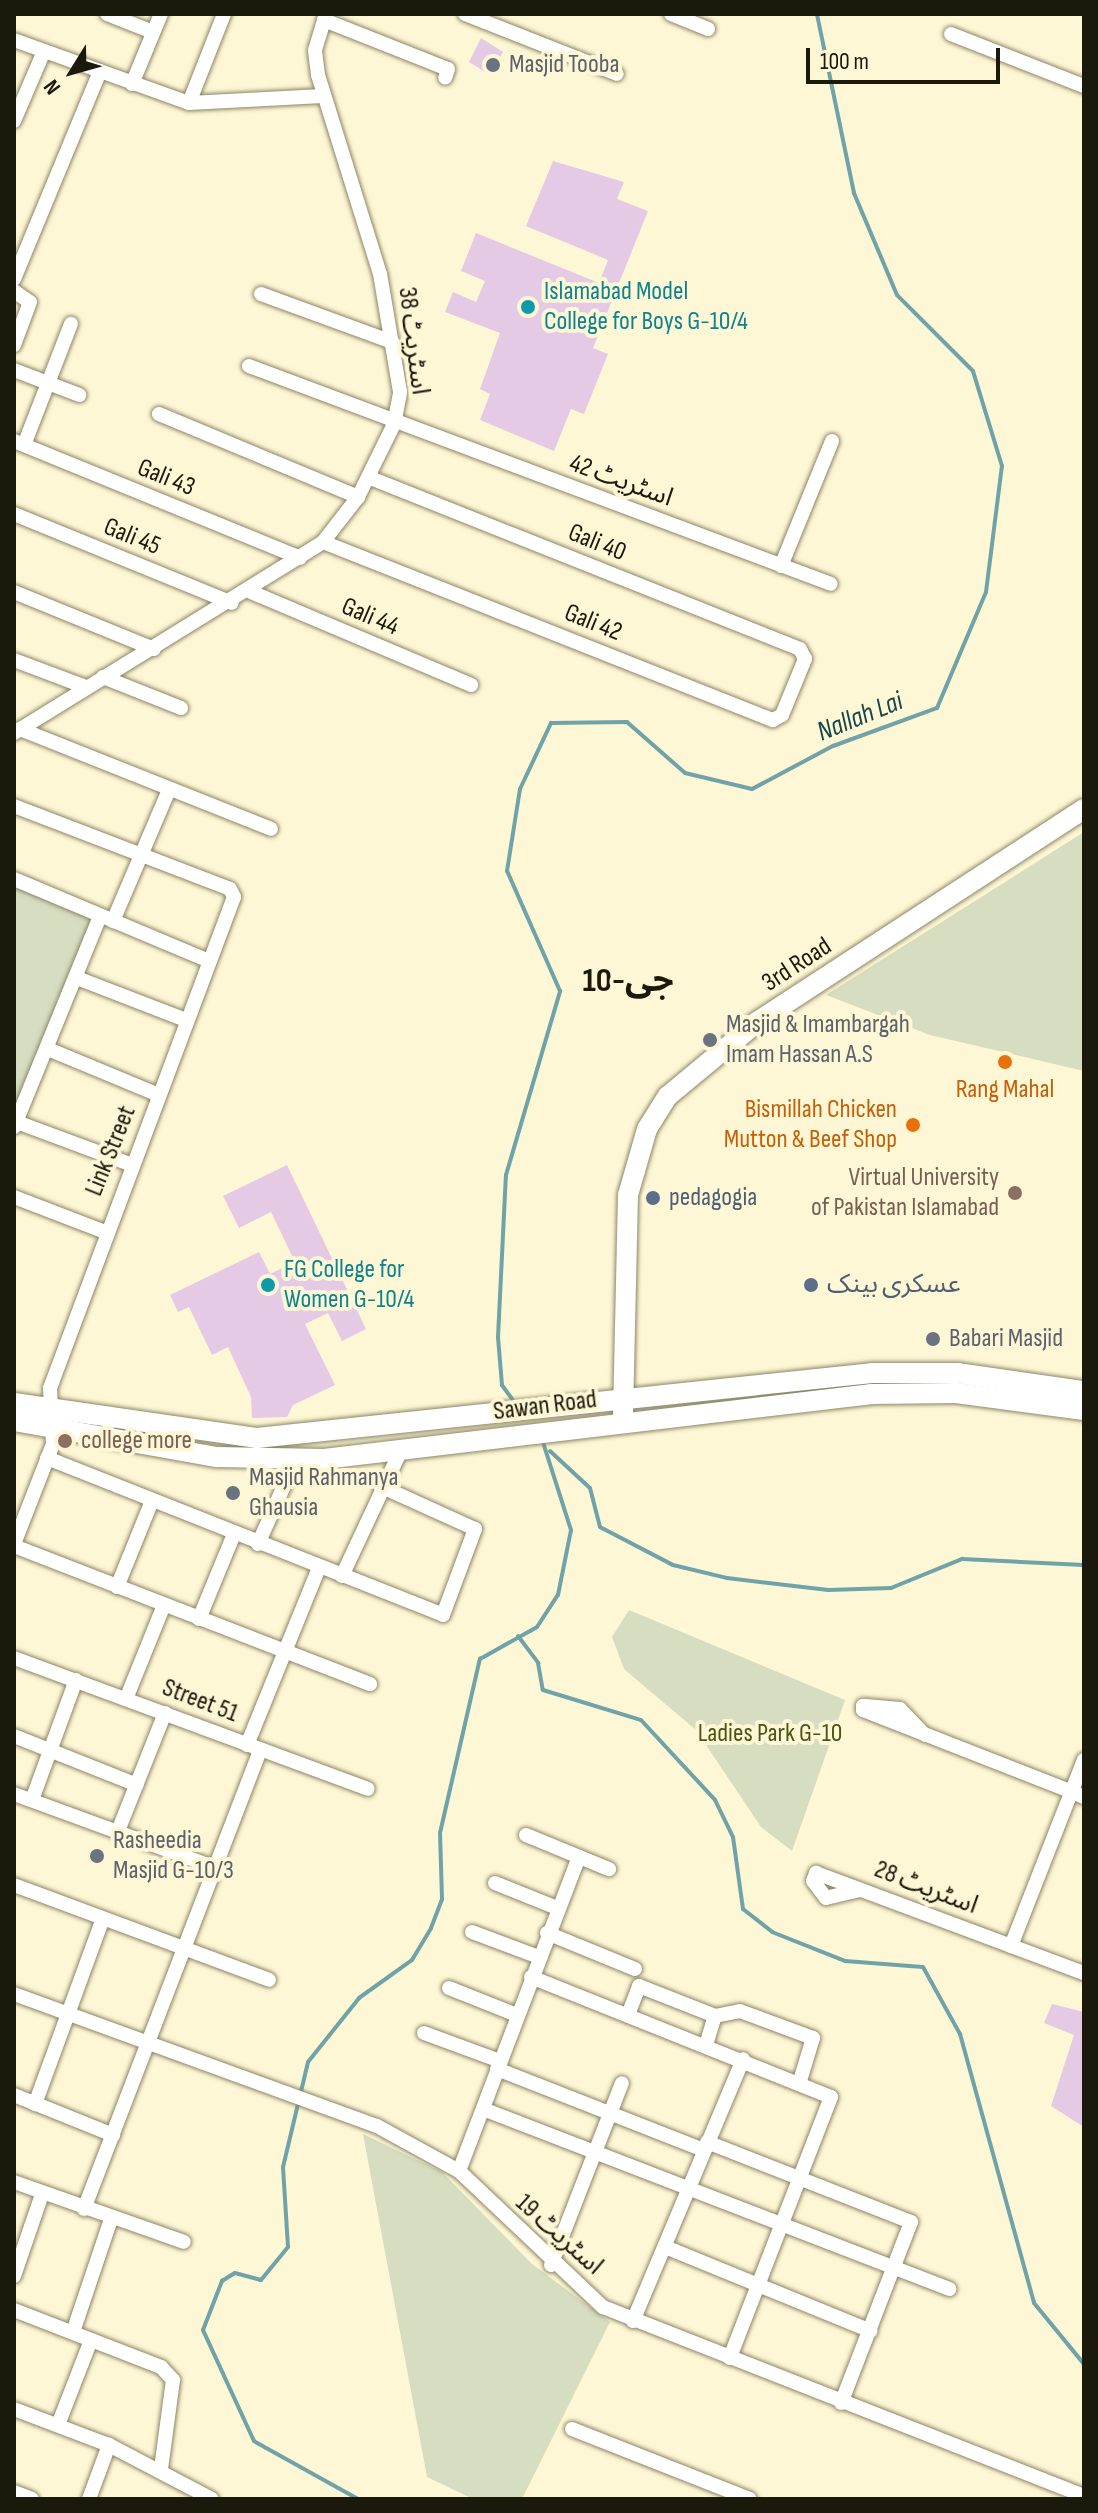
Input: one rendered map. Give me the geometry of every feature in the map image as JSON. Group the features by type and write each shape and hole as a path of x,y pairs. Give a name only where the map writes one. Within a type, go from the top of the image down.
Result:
{"main road":[{"name":"3rd Road","path":"623,1413 628,1195 647,1129 668,1096 757,1022 1084,809"},
{"name":"Sawan Road","path":"14,1403 49,1421 217,1457 296,1459 400,1452 872,1373 957,1373 1084,1391"},
{"name":"Sawan Road","path":"14,1421 49,1421 257,1438 872,1394 956,1393 1084,1410"}],"street":[{"path":"107,14 153,32"},
{"path":"132,84 161,14"},
{"path":"189,103 224,14"},
{"path":"465,14 617,74"},
{"path":"671,14 708,29"},
{"path":"325,17 448,69 445,78"},
{"name":"اسٹریٹ 38","path":"17,731 86,687 251,592 323,542 370,478 394,424 400,392 392,342 357,182 323,96 315,50 325,17"},
{"path":"951,34 1084,86"},
{"path":"14,40 189,103 323,96"},
{"path":"14,121 44,51"},
{"path":"14,279 100,71"},
{"path":"14,291 30,298 14,345"},
{"path":"261,294 392,342"},
{"path":"19,443 48,384 71,324"},
{"name":"اسٹریٹ 42","path":"249,366 394,424 831,584"},
{"path":"14,370 79,395"},
{"path":"159,414 358,497"},
{"path":"781,566 832,441"},
{"name":"Gali 43","path":"19,443 300,558"},
{"name":"Gali 40","path":"370,478 805,653"},
{"name":"Gali 45","path":"14,514 232,603"},
{"name":"Gali 42","path":"323,542 773,720 805,653"},
{"path":"14,592 154,649"},
{"name":"Gali 44","path":"251,592 471,685"},
{"path":"14,660 86,687"},
{"path":"103,677 181,708"},
{"path":"17,731 271,829"},
{"path":"132,1165 15,1124 77,978 142,855 169,790"},
{"path":"14,806 142,855"},
{"name":"Link Street","path":"14,1545 20,1508 47,1458 49,1421 105,1232 159,1095 233,891 142,855"},
{"path":"14,879 209,961"},
{"path":"77,978 186,1020"},
{"path":"48,1049 159,1095"},
{"path":"14,1197 105,1232"},
{"path":"342,1576 380,1486 400,1452"},
{"path":"47,1458 318,1570 342,1576 438,1615 446,1611 475,1529 380,1486"},
{"path":"258,1544 296,1459"},
{"path":"117,1587 152,1501"},
{"path":"199,1619 234,1534"},
{"path":"14,1545 284,1653 370,1684"},
{"path":"84,2209 214,1867 284,1653 318,1570"},
{"path":"126,1699 164,1605"},
{"name":"Street 51","path":"14,1658 368,1789"},
{"path":"32,1800 53,1752 76,1680"},
{"path":"118,1831 165,1713"},
{"path":"925,1735 1078,1794"},
{"path":"14,1736 137,1785"},
{"path":"1011,1946 1078,1794 1084,1760"},
{"path":"14,1794 214,1867"},
{"path":"526,1835 609,1869"},
{"path":"459,2171 547,1933 579,1857"},
{"name":"اسٹریٹ 28","path":"860,1890 826,1898 813,1881 816,1873 1084,1973"},
{"path":"495,1883 557,1908"},
{"path":"14,1885 102,1921 269,1980"},
{"path":"35,2104 102,1921"},
{"path":"472,1932 539,1957"},
{"path":"547,1933 635,1969"},
{"path":"531,1977 743,2059 799,2084 832,2103 730,2358"},
{"path":"628,2015 639,1986 715,2016 740,2011 813,2038 799,2084"},
{"path":"449,1988 517,2015"},
{"name":"اسٹریٹ 19","path":"14,1994 377,2126 459,2171 551,2265 633,2321 1056,2493 1084,2496"},
{"path":"706,2045 715,2016"},
{"path":"424,2033 610,2113 801,2177 911,2222 896,2270 841,2403"},
{"path":"633,2321 743,2059"},
{"path":"551,2265 622,2083"},
{"path":"14,2095 113,2135"},
{"path":"483,2109 596,2150 949,2289"},
{"path":"14,2182 111,2219 184,2242"},
{"path":"14,2276 42,2194"},
{"path":"73,2332 111,2219"},
{"path":"665,2247 871,2331"},
{"path":"14,2310 161,2367 173,2380 161,2469"},
{"path":"58,2425 91,2340"},
{"path":"14,2409 109,2445 161,2469 212,2499"},
{"path":"572,2429 750,2499"},
{"path":"89,2499 109,2445"},
{"path":"14,2492 32,2499"}],"green space":[{"path":"1084,832 1084,1071 930,1035 826,995"},
{"path":"14,885 92,918 14,1110"},
{"name":"Ladies Park G-10","path":"629,1610 845,1700 792,1851 761,1827 696,1730 624,1669 612,1637"},
{"path":"363,2134 442,2172 532,2264 610,2322 522,2499 473,2499 427,2477"}],"building":[{"path":"481,38 503,52 490,75 469,62"},
{"name":"Islamabad Model College for Boys G-10/4","path":"553,161 624,182 617,199 648,211 593,348 608,354 584,414 571,409 554,451 480,420 490,394 480,389 500,333 445,312 453,292 476,302 485,281 461,271 476,233 599,283 608,260 526,226"},
{"name":"FG College for Women G-10/4","path":"287,1165 366,1329 342,1341 328,1313 305,1324 335,1385 293,1405 287,1417 252,1418 251,1397 228,1347 212,1355 189,1307 178,1312 170,1295 259,1252 270,1274 295,1262 271,1212 239,1228 223,1196"},
{"path":"1052,2004 1084,2012 1084,2127 1051,2106 1074,2035 1044,2023"}],"waterway":[{"name":"Nallah Lai","path":"515,1403 502,1385 498,1337 506,1175 560,991 507,871 520,789 551,723 627,722 685,773 752,789 833,746 937,708 986,592 1002,466 973,371 897,295 854,193 817,14"},
{"path":"358,2499 254,2441 203,2330 222,2281 235,2273 261,2280 288,2247 283,2167 308,2062 359,1998 412,1960 431,1928 442,1899 440,1833 480,1659 537,1627 558,1595 571,1530 542,1439"},
{"path":"550,1451 590,1488 600,1527 673,1565 727,1578 828,1590 891,1588 962,1559 1084,1565"},
{"path":"518,1636 538,1663 543,1690 641,1720 715,1800 733,1837 743,1909 772,1932 845,1961 923,1967 960,2034 1034,2303 1084,2364"}],"place":[{"name":"Masjid Tooba","path":"493,65"},
{"name":"Islamabad Model College for Boys G-10/4","path":"528,307"},
{"name":"Masjid & Imambargah Imam Hassan A.S","path":"710,1040"},
{"name":"Rang Mahal","path":"1005,1062"},
{"name":"Bismillah Chicken Mutton & Beef Shop","path":"913,1125"},
{"name":"Virtual University of Pakistan Islamabad","path":"1015,1193"},
{"name":"pedagogia","path":"653,1198"},
{"name":"FG College for Women G-10/4","path":"268,1285"},
{"name":"عسکری بینک","path":"811,1285"},
{"name":"Babari Masjid","path":"933,1339"},
{"name":"college more","path":"65,1441"},
{"name":"Masjid Rahmanya Ghausia","path":"233,1493"},
{"name":"Rasheedia Masjid G-10/3","path":"97,1856"}],"district":[{"name":"جی-10","path":"628,981"}]}
